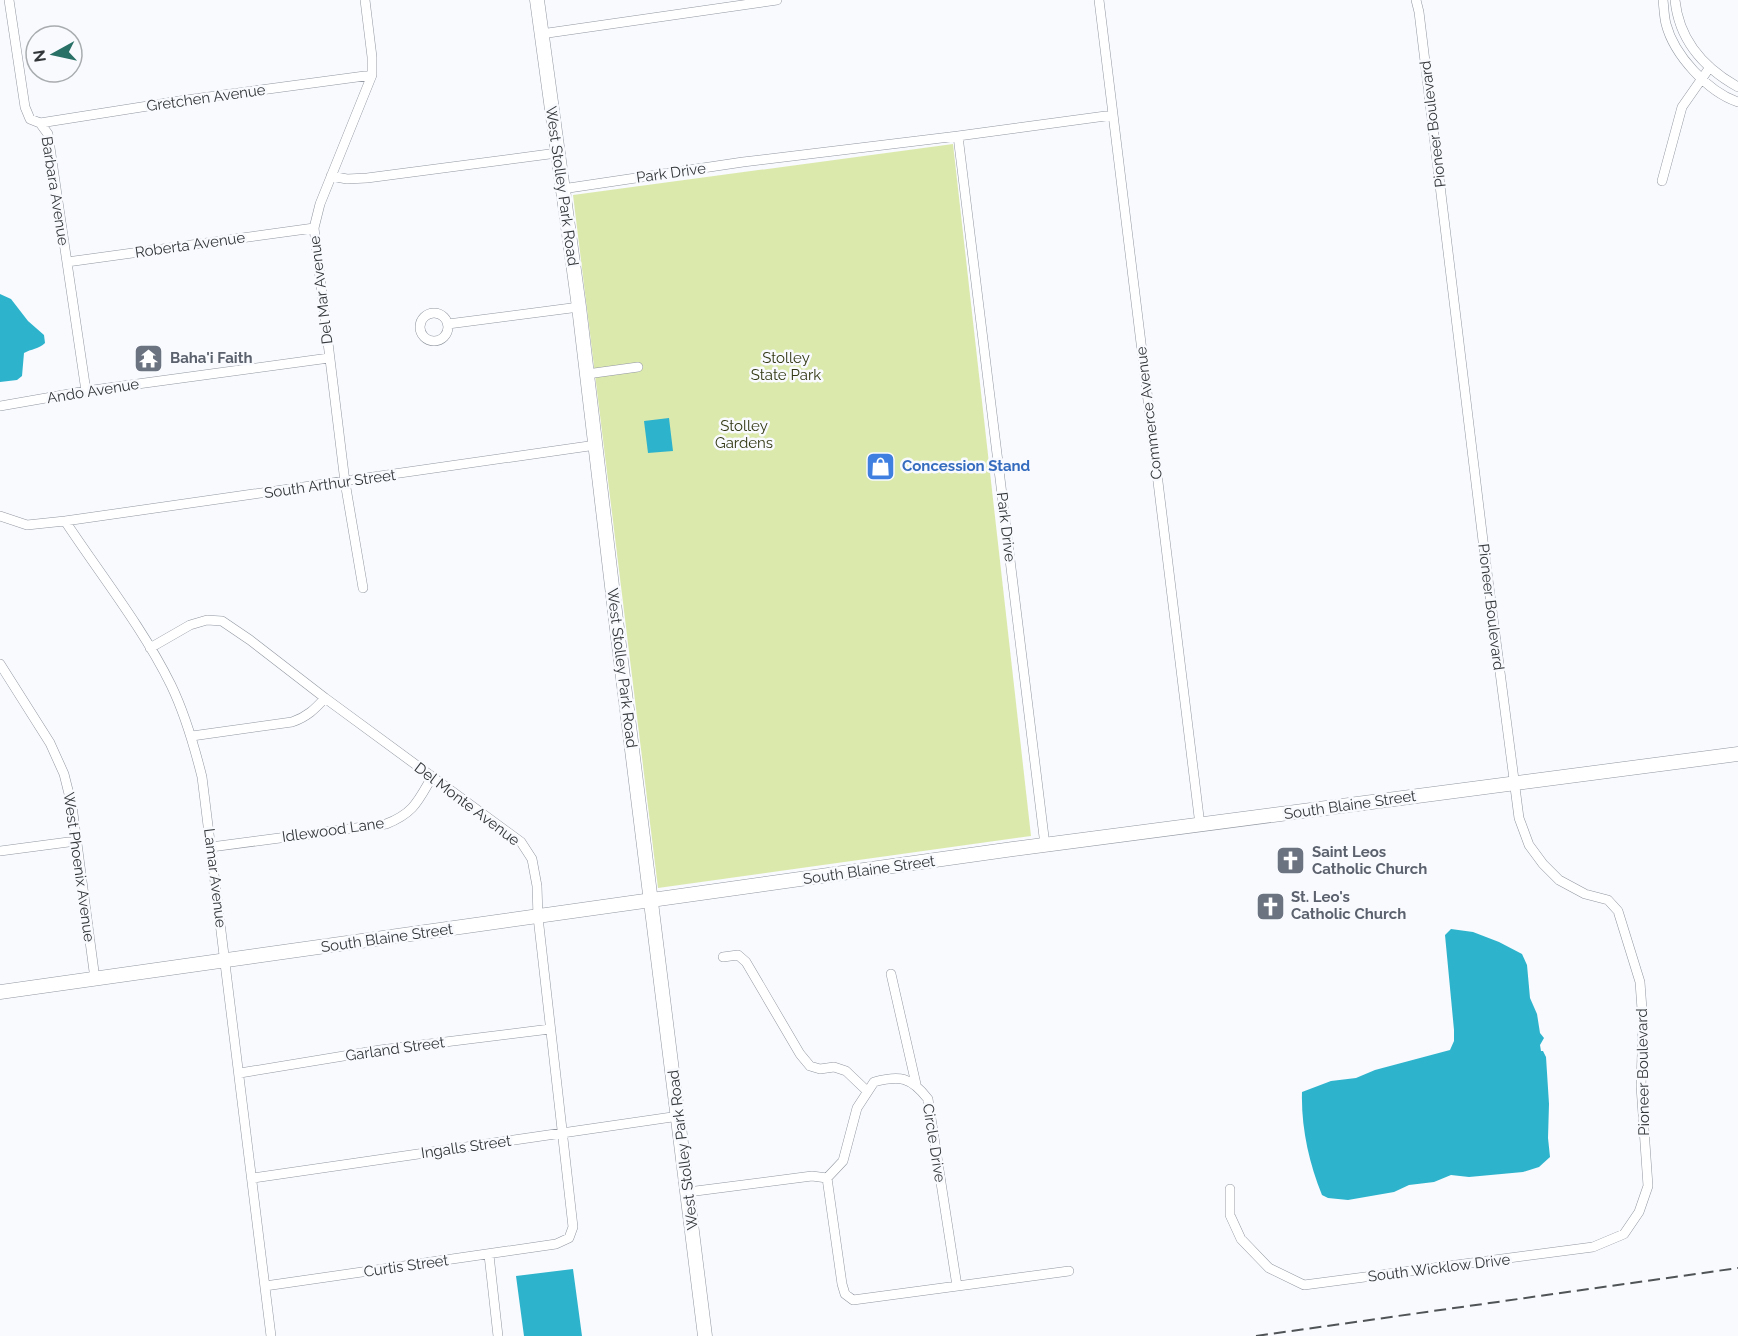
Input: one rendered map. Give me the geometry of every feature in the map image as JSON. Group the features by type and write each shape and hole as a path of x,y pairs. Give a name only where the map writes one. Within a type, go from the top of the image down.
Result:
{"street":[{"name":"Barbara Avenue","path":"9,0 25,106 30,119 40,123 48,134 86,391"},
{"name":"Del Mar Avenue","path":"363,588 345,482 328,358 314,228 320,204 372,75 365,0"},
{"name":"West Stolley Park Road","path":"537,0 579,307 705,1336"},
{"path":"541,34 777,0"},
{"name":"Commerce Avenue","path":"1099,0 1200,825"},
{"name":"Pioneer Boulevard","path":"1416,0 1519,818 1529,845 1558,880 1585,894 1608,900 1618,911 1640,982 1643,1023 1641,1086 1646,1162"},
{"path":"1663,0 1666,24 1675,44 1692,68 1715,91 1738,102"},
{"path":"1675,0 1677,16 1689,44 1710,67 1725,80 1738,87"},
{"path":"1662,181 1682,107 1710,67"},
{"name":"Gretchen Avenue","path":"40,123 186,100 372,75"},
{"name":"Park Drive","path":"562,189 743,162 1113,115"},
{"name":"Park Drive","path":"958,136 1046,845"},
{"path":"331,176 347,179 367,178 557,153"},
{"name":"Roberta Avenue","path":"67,262 314,228"},
{"path":"448,324 579,307"},
{"name":"Ando Avenue","path":"0,406 86,391 328,358"},
{"path":"587,374 638,367"},
{"name":"South Arthur Street","path":"65,521 596,445"},
{"path":"0,516 27,525 65,521"},
{"name":"Lamar Avenue","path":"65,521 150,648 171,685 192,736 202,777 212,847 271,1336"},
{"name":"Del Monte Avenue","path":"150,648 190,626 207,620 222,621 521,842 532,860 537,886 538,917 573,1227 569,1238 547,1246"},
{"name":"West Phoenix Avenue","path":"0,664 50,743 64,774 72,806 95,979"},
{"path":"192,736 292,722 314,711 325,698"},
{"name":"South Blaine Street","path":"0,992 1046,845 1738,754"},
{"name":"Idlewood Lane","path":"212,847 386,824 403,817 415,805 432,777"},
{"path":"0,851 76,840"},
{"path":"723,957 738,955 746,962 800,1054 810,1066 820,1069 834,1067 846,1071 867,1091 857,1108 843,1161 827,1178"},
{"path":"891,974 916,1084"},
{"name":"Garland Street","path":"240,1073 380,1050 550,1029"},
{"name":"Circle Drive","path":"867,1091 874,1082 888,1078 902,1078 916,1084 928,1099 957,1286"},
{"name":"Ingalls Street","path":"253,1178 679,1116"},
{"name":"South Wicklow Drive","path":"1230,1189 1230,1215 1241,1239 1269,1268 1304,1285 1593,1247 1624,1234 1639,1212 1648,1186 1646,1162"},
{"path":"688,1192 812,1176 827,1178"},
{"path":"827,1178 842,1284 845,1294 853,1300 1069,1271"},
{"name":"Curtis Street","path":"265,1286 547,1246"},
{"path":"489,1255 498,1336"}],"green space":[{"name":"Stolley State Park","path":"953,144 1031,836 658,888 573,195"}],"water":[{"path":"0,294 11,299 28,321 44,335 45,343 24,353 22,376 17,380 0,382"},
{"path":"669,418 673,451 648,453 644,421"},
{"path":"1451,929 1473,932 1499,942 1522,954 1527,965 1530,998 1537,1014 1540,1033 1544,1038 1540,1045 1546,1057 1550,1157 1539,1167 1523,1172 1469,1177 1451,1175 1434,1182 1409,1185 1394,1192 1348,1200 1328,1198 1322,1195 1310,1158 1304,1132 1302,1092 1331,1081 1356,1078 1375,1070 1450,1050 1454,1041 1454,1030 1445,935"},
{"path":"573,1269 582,1336 524,1336 516,1276"}],"railway":[{"path":"1256,1336 1738,1268"}],"place":[{"name":"Baha'i Faith","path":"149,358"},
{"name":"Concession Stand","path":"881,466"},
{"name":"Saint Leos Catholic Church","path":"1291,861"},
{"name":"St. Leo's Catholic Church","path":"1270,906"}],"park label":[{"name":"Stolley Gardens","path":"744,434"}]}
